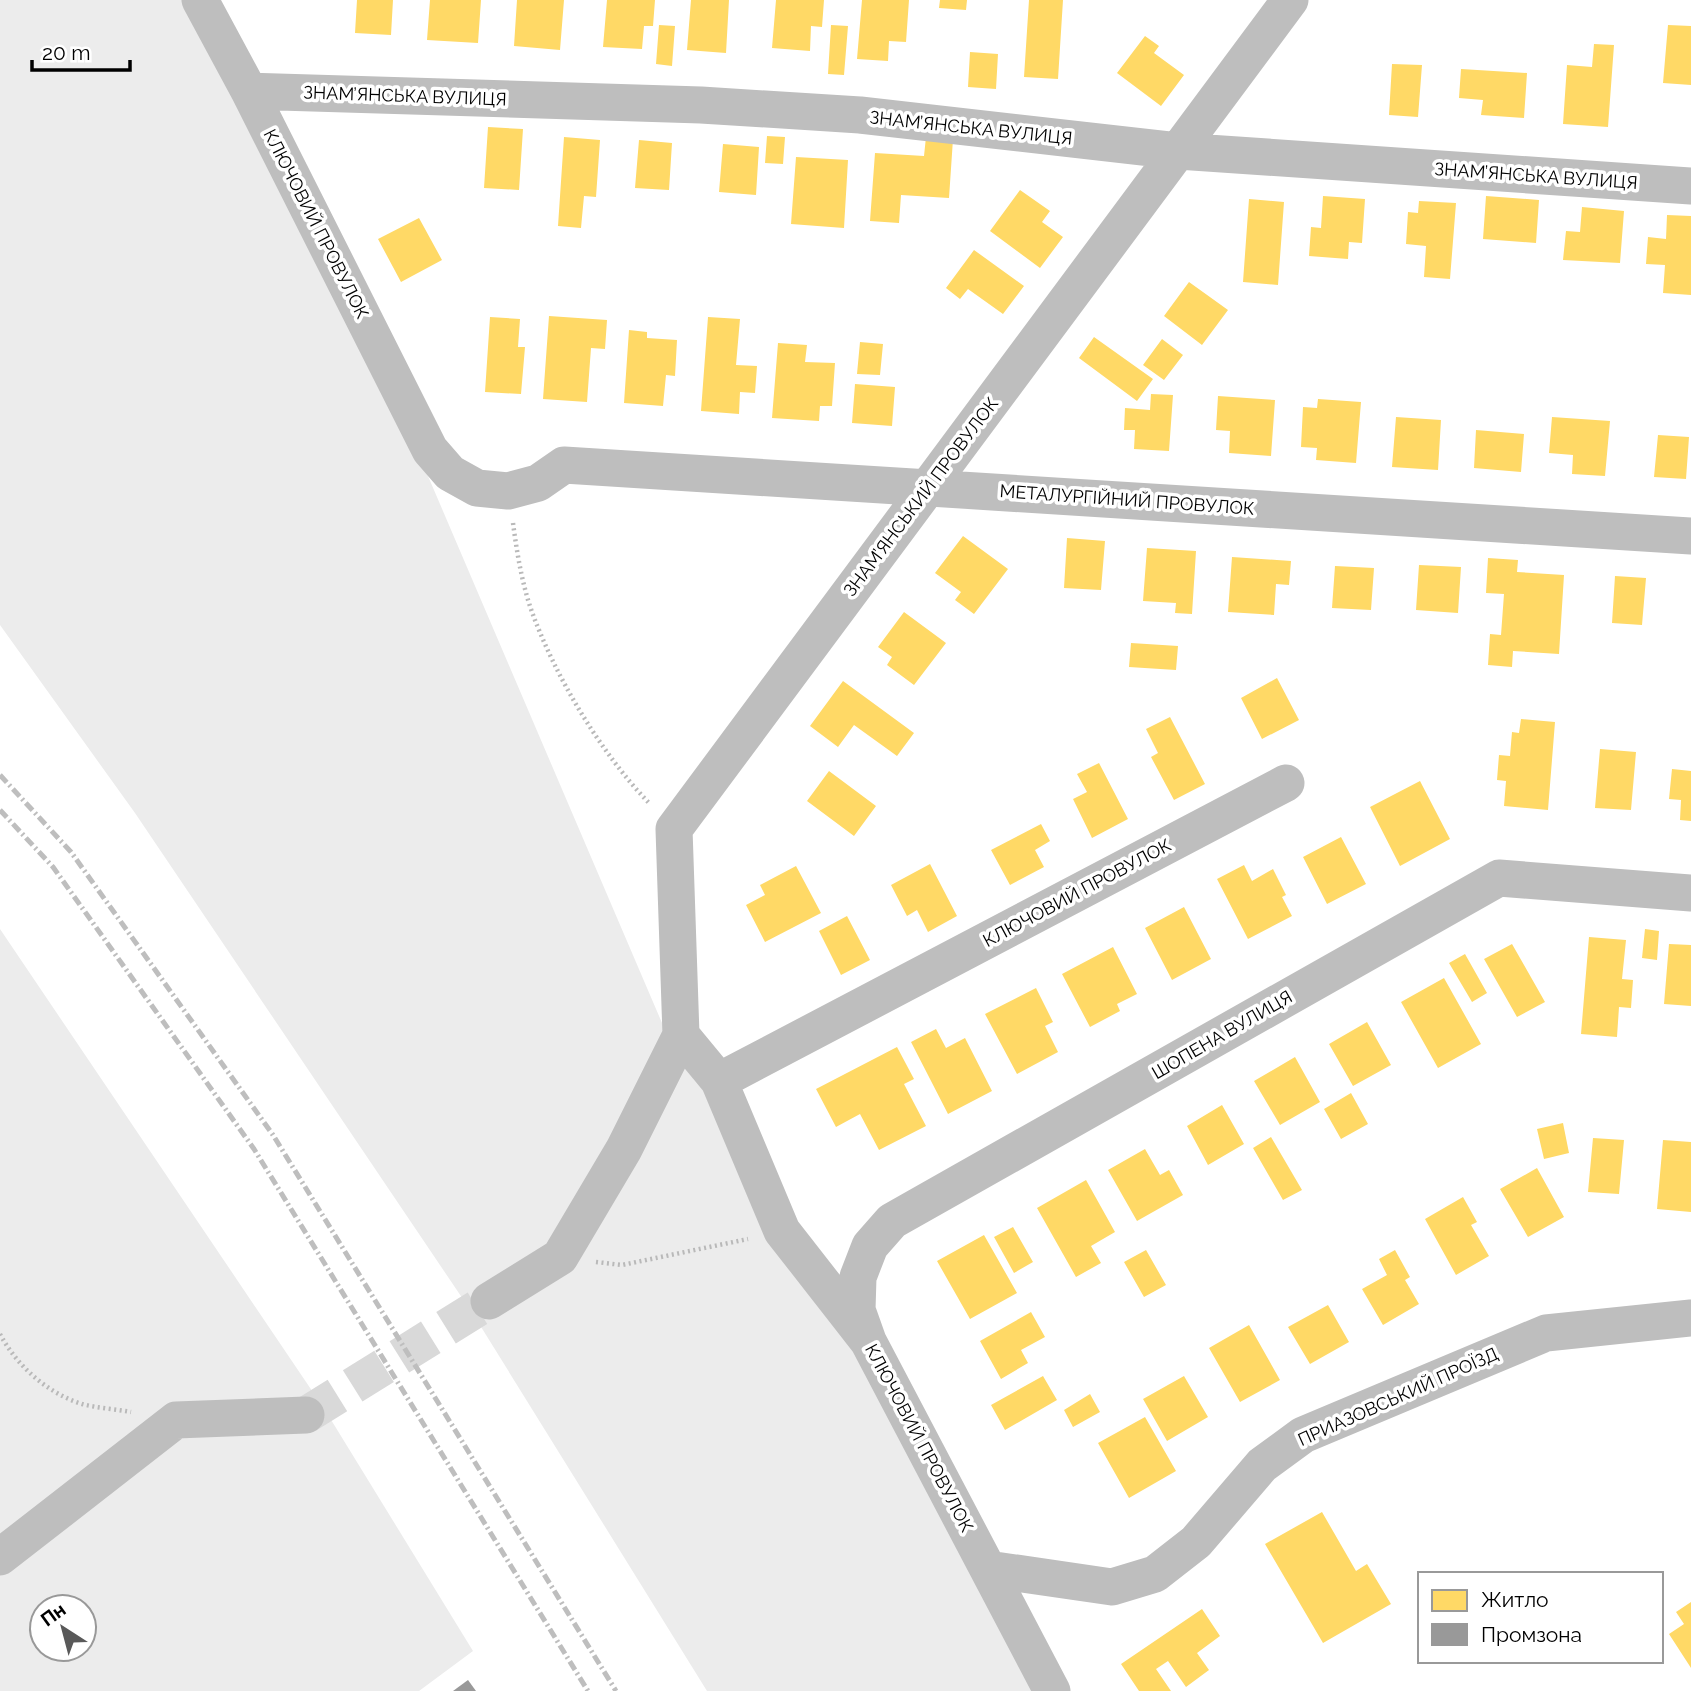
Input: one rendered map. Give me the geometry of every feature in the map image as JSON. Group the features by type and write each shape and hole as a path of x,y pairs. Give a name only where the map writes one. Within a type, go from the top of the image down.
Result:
{"street":[{"name":"КЛЮЧОВИЙ ПРОВУЛОК","path":"200,0 249,91 430,450 450,473 477,488 509,491"},
{"name":"ЗНАМ’ЯНСЬКИЙ ПРОВУЛОК","path":"674,829 1290,0"},
{"name":"ЗНАМ’ЯНСЬКА ВУЛИЦЯ","path":"249,91 701,105 860,115 1178,151 1691,186"},
{"name":"МЕТАЛУРГІЙНИЙ ПРОВУЛОК","path":"509,491 538,483 564,465 1691,536"},
{"name":"КЛЮЧОВИЙ ПРОВУЛОК","path":"719,1081 1286,783"},
{"path":"489,1301 560,1257 624,1149 681,1035 674,829"},
{"name":"ШОПЕНА ВУЛИЦЯ","path":"868,1341 857,1310 858,1277 870,1246 892,1221 1499,878 1691,893"},
{"name":"КЛЮЧОВИЙ ПРОВУЛОК","path":"681,1035 719,1081 782,1231 868,1341 1052,1691"},
{"name":"ПРИАЗОВСЬКИЙ ПРОЇЗД","path":"988,1569 1112,1587 1155,1574 1196,1542 1262,1465 1303,1435 1546,1333 1691,1318"},
{"path":"0,1557 176,1420 306,1415"}],"path":[{"path":"509,491 517,552 532,612 569,693 617,768 674,829"},
{"path":"560,1257 622,1265 782,1231"},
{"path":"0,1334 11,1356 44,1385 80,1403 176,1420"}],"shaded area":[{"path":"0,0 186,0 419,455 671,1044 708,1087 858,1348 1038,1691 707,1691 473,1314 135,813 0,625"},
{"path":"0,929 325,1410 473,1651 419,1691 0,1691"}],"building: Житло":[{"path":"357,0 393,0 391,35 355,33"},
{"path":"430,0 481,0 478,43 427,40"},
{"path":"517,0 564,0 560,50 514,46"},
{"path":"607,0 655,0 653,26 644,26 642,49 603,47"},
{"path":"691,0 729,0 726,53 687,50"},
{"path":"776,0 824,0 822,27 811,26 810,51 772,48"},
{"path":"862,0 909,0 906,42 889,41 888,61 857,59"},
{"path":"940,0 967,0 966,10 939,8"},
{"path":"1029,0 1063,0 1058,79 1024,77"},
{"path":"659,25 675,26 672,66 656,64"},
{"path":"831,25 848,26 844,75 828,74"},
{"path":"1668,25 1691,26 1691,85 1663,83"},
{"path":"1145,36 1159,46 1154,53 1184,75 1161,106 1117,73"},
{"path":"1594,44 1614,45 1608,127 1563,124 1567,65 1592,67"},
{"path":"970,52 998,54 996,89 968,87"},
{"path":"1392,64 1422,65 1418,117 1389,115"},
{"path":"1461,69 1527,73 1524,118 1481,115 1483,100 1459,98"},
{"path":"488,127 523,129 519,190 484,188"},
{"path":"767,136 785,137 783,164 765,163"},
{"path":"564,137 600,140 596,197 584,196 581,228 558,226"},
{"path":"926,137 953,139 949,198 901,195 899,223 870,221 875,153 924,156"},
{"path":"639,140 672,143 669,190 635,188"},
{"path":"723,144 759,147 756,195 719,192"},
{"path":"796,157 848,160 844,228 791,224"},
{"path":"1020,190 1050,211 1042,222 1063,237 1040,268 990,231"},
{"path":"1323,196 1365,199 1362,243 1349,242 1348,259 1309,256 1311,227 1321,228"},
{"path":"1486,196 1539,200 1536,243 1483,239"},
{"path":"1249,199 1284,202 1278,285 1243,282"},
{"path":"1419,201 1456,203 1450,279 1424,277 1426,246 1406,244 1408,212 1418,213"},
{"path":"1582,207 1624,211 1620,263 1563,260 1566,231 1580,232"},
{"path":"1667,215 1691,216 1691,295 1663,293 1665,265 1646,264 1648,237 1666,239"},
{"path":"419,218 442,260 401,282 378,239"},
{"path":"974,250 1024,286 1003,314 968,289 960,299 946,288"},
{"path":"1189,282 1228,310 1202,345 1164,316"},
{"path":"549,316 607,320 605,349 591,348 587,402 543,399"},
{"path":"490,317 520,319 518,347 525,347 521,394 485,392"},
{"path":"708,317 740,319 736,365 757,366 755,393 740,392 739,414 701,411"},
{"path":"629,330 647,332 647,338 677,340 675,376 666,375 663,406 624,403"},
{"path":"1094,337 1153,379 1137,401 1079,358"},
{"path":"1162,339 1183,355 1164,380 1143,365"},
{"path":"860,342 883,344 880,375 857,374"},
{"path":"778,343 807,345 805,362 835,363 832,406 820,406 819,421 772,418"},
{"path":"855,384 895,387 892,426 852,423"},
{"path":"1151,394 1173,395 1169,451 1134,449 1135,430 1124,430 1125,408 1150,410"},
{"path":"1218,396 1275,400 1271,456 1229,453 1230,431 1216,430"},
{"path":"1318,399 1361,402 1356,463 1316,460 1317,448 1301,447 1303,407 1317,408"},
{"path":"1396,417 1441,420 1438,470 1392,467"},
{"path":"1552,417 1610,421 1605,476 1572,474 1573,455 1549,453"},
{"path":"1476,430 1524,434 1521,472 1474,468"},
{"path":"1658,435 1689,437 1686,479 1654,477"},
{"path":"963,536 1008,569 974,614 955,600 961,592 935,573"},
{"path":"1067,538 1105,541 1101,590 1064,588"},
{"path":"1147,548 1196,551 1192,614 1175,613 1176,603 1143,601"},
{"path":"1232,557 1291,561 1289,585 1276,584 1274,615 1228,612"},
{"path":"1488,558 1518,560 1517,572 1564,575 1559,654 1513,651 1512,667 1488,665 1490,634 1501,635 1504,594 1486,593"},
{"path":"1419,565 1461,567 1458,613 1416,610"},
{"path":"1335,566 1374,568 1371,610 1332,608"},
{"path":"1615,576 1646,578 1642,625 1612,623"},
{"path":"904,612 946,643 914,685 887,665 892,657 878,647"},
{"path":"1131,643 1178,646 1176,670 1129,667"},
{"path":"1277,678 1299,720 1262,739 1241,698"},
{"path":"843,681 914,733 897,756 854,725 838,747 810,726"},
{"path":"1170,717 1205,784 1174,800 1151,757 1158,753 1146,729"},
{"path":"1521,719 1555,722 1548,810 1504,806 1506,781 1497,780 1499,755 1510,756 1512,732 1519,733"},
{"path":"1600,749 1636,752 1631,810 1595,808"},
{"path":"1099,763 1128,819 1092,838 1073,799 1087,792 1077,774"},
{"path":"1672,769 1691,771 1691,821 1680,820 1681,800 1669,799"},
{"path":"829,771 876,806 854,836 807,801"},
{"path":"1420,781 1450,839 1400,866 1370,807"},
{"path":"1041,824 1050,841 1035,850 1044,867 1010,885 991,850"},
{"path":"1341,837 1366,884 1327,904 1303,857"},
{"path":"930,864 957,916 928,932 917,910 907,916 891,885"},
{"path":"1244,865 1252,881 1273,869 1286,895 1282,897 1292,916 1248,939 1217,879"},
{"path":"796,866 821,913 765,942 746,905 765,895 760,885"},
{"path":"1184,907 1211,959 1172,980 1145,928"},
{"path":"847,916 870,960 841,975 819,931"},
{"path":"1645,929 1659,931 1657,960 1642,958"},
{"path":"1589,937 1626,940 1622,979 1633,980 1631,1008 1619,1007 1617,1037 1581,1034"},
{"path":"1512,944 1545,1002 1517,1017 1484,959"},
{"path":"1669,944 1691,945 1691,1006 1664,1004"},
{"path":"1113,947 1137,994 1117,1004 1120,1011 1090,1027 1062,974"},
{"path":"1465,954 1487,993 1472,1002 1449,963"},
{"path":"1444,978 1481,1044 1438,1068 1401,1002"},
{"path":"1036,988 1053,1022 1045,1026 1058,1052 1017,1074 985,1014"},
{"path":"1367,1022 1391,1065 1353,1086 1329,1044"},
{"path":"936,1029 946,1048 965,1038 992,1091 948,1114 911,1042"},
{"path":"897,1047 914,1079 904,1084 926,1126 879,1150 860,1114 836,1127 816,1089"},
{"path":"1295,1057 1320,1102 1280,1125 1254,1081"},
{"path":"1351,1093 1368,1124 1341,1139 1324,1109"},
{"path":"1222,1105 1244,1144 1208,1165 1187,1126"},
{"path":"1563,1123 1569,1153 1544,1159 1537,1129"},
{"path":"1271,1137 1302,1190 1283,1200 1253,1148"},
{"path":"1593,1138 1624,1140 1619,1194 1588,1192"},
{"path":"1663,1140 1691,1142 1691,1212 1657,1209"},
{"path":"1145,1149 1160,1175 1169,1170 1183,1195 1137,1221 1108,1170"},
{"path":"1537,1168 1564,1217 1528,1237 1500,1189"},
{"path":"1086,1180 1115,1232 1091,1246 1101,1263 1076,1277 1037,1208"},
{"path":"1463,1197 1477,1222 1471,1225 1489,1256 1456,1275 1425,1219"},
{"path":"1013,1227 1033,1262 1014,1273 994,1237"},
{"path":"984,1235 1017,1293 970,1319 937,1261"},
{"path":"1146,1250 1166,1285 1144,1297 1124,1262"},
{"path":"1395,1250 1410,1277 1405,1280 1419,1304 1383,1325 1362,1289 1387,1275 1379,1259"},
{"path":"1328,1305 1349,1342 1310,1364 1288,1327"},
{"path":"1031,1312 1045,1337 1021,1350 1028,1363 1001,1379 980,1341"},
{"path":"1249,1325 1280,1380 1240,1402 1209,1348"},
{"path":"1043,1376 1057,1400 1005,1430 991,1405"},
{"path":"1184,1376 1208,1417 1167,1441 1143,1399"},
{"path":"1090,1394 1100,1412 1073,1427 1064,1410"},
{"path":"1145,1417 1176,1471 1129,1498 1098,1443"},
{"path":"1322,1512 1356,1571 1367,1564 1391,1604 1323,1643 1265,1544"},
{"path":"1691,1602 1691,1668 1669,1634 1684,1624 1676,1612"},
{"path":"1202,1609 1220,1636 1197,1653 1209,1670 1186,1687 1168,1661 1156,1669 1171,1691 1139,1691 1121,1664"}],"building: Промзона":[{"path":"468,1680 476,1691 453,1691"}],"tunnel":[{"path":"306,1415 489,1301"}],"railway":[{"path":"0,775 71,852 273,1135 616,1691"},
{"path":"0,810 53,867 254,1149 588,1691"}]}
